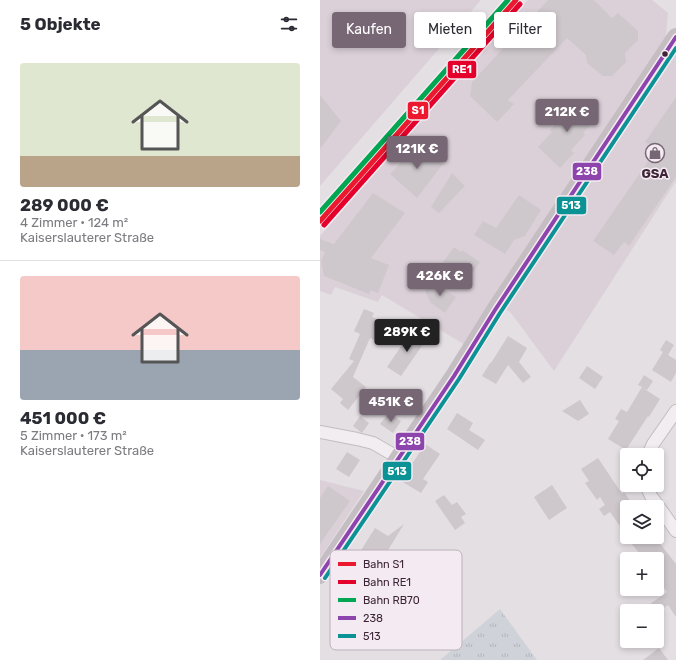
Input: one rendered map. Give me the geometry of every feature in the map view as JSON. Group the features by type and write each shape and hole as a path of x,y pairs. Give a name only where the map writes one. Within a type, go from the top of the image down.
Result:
{"main road":[{"path":"337,550 454,376 499,303 676,37"},
{"path":"320,575 330,560"}],"street":[{"path":"652,448 676,411"},
{"path":"320,432 357,438 372,443 399,458"},
{"path":"649,492 676,531"}],"shaded area":[{"path":"320,0 481,0 471,12 414,12 414,48 439,48 320,186"},
{"path":"528,0 652,0 668,13 665,46 676,54 676,181 554,371 511,313 495,301 467,346 382,295 378,302 335,287 331,295 320,291 320,236 494,39 494,48 556,48 556,12 517,12"},
{"path":"320,480 364,491 320,558"}],"green space":[{"path":"500,609 537,660 440,660 452,650 462,650 462,641"}],"building":[{"path":"548,0 594,0 612,18 618,13 638,31 638,40 625,53 626,62 612,76 603,76 587,63 586,55 567,38 508,100 514,104 497,122 470,96 472,82 504,48 556,48 556,12 537,12"},
{"path":"320,95 341,121 320,149"},
{"path":"676,97 676,177 629,246 624,242 614,255 593,241 651,157 646,154 652,146 645,142"},
{"path":"575,99 596,119 583,133 585,135 571,150 574,153 560,168 538,147 552,132 550,130 564,115 561,113"},
{"path":"420,143 443,164 417,198 390,174"},
{"path":"452,173 465,186 439,213 431,207"},
{"path":"373,193 405,213 371,258 389,265 378,293 371,290 369,294 324,276 321,261 325,252 320,250 320,239 334,244"},
{"path":"519,195 541,210 525,236 514,240 505,254 474,235 483,221 496,228"},
{"path":"454,247 461,252 462,250 480,262 467,281 449,269 450,267 443,262"},
{"path":"432,282 456,297 445,313 431,303 425,291"},
{"path":"364,309 374,313 372,317 386,323 377,341 370,338 353,377 366,387 348,410 340,403 343,399 331,389 354,361 349,359 360,334 354,331"},
{"path":"412,330 426,340 401,376 387,367"},
{"path":"508,336 527,348 519,362 531,377 523,383 508,365 496,384 482,376"},
{"path":"666,340 674,345 668,355 676,360 676,373 671,382 652,370 663,352 660,350"},
{"path":"587,366 603,377 595,389 579,378"},
{"path":"644,375 653,381 647,390 643,388 660,399 627,448 623,448 608,439 619,421 615,419 621,409 627,412 642,387 638,385"},
{"path":"580,400 589,414 578,421 562,411"},
{"path":"389,413 401,421 393,433 380,424"},
{"path":"457,413 473,423 469,430 485,440 478,450 447,429"},
{"path":"360,416 369,423 362,433 353,426"},
{"path":"425,444 440,454 423,479 428,482 421,493 401,481"},
{"path":"347,452 360,460 349,477 336,469"},
{"path":"598,458 620,492 622,494 624,492 629,500 620,500 620,526 610,512 604,516 599,509 605,505 600,497 597,500 585,483 589,481 581,469"},
{"path":"552,485 567,508 549,520 534,497"},
{"path":"328,486 350,501 320,544 320,498"},
{"path":"444,495 452,505 457,502 466,514 461,517 465,523 455,530 435,501"},
{"path":"404,524 388,550 361,550 375,528 388,536"},
{"path":"632,544 660,544 676,564 676,617 668,605 664,608 664,604 650,604 661,596 664,596 667,592 664,588 664,552 638,552"},
{"path":"659,648 668,660 643,660"}],"rail line":[{"name":"RB70","path":"320,212 508,0"},
{"name":"S1","path":"320,221 516,0"},
{"name":"RE1","path":"324,225 520,4"}],"transit line":[{"name":"238","path":"337,550 454,376 495,310 676,37"},
{"name":"513","path":"344,550 459,379 500,313 676,48"},
{"name":"238","path":"320,575 330,560"},
{"name":"513","path":"325,578 330,571"}],"place":[{"name":"GSA","path":"655,153"}]}
